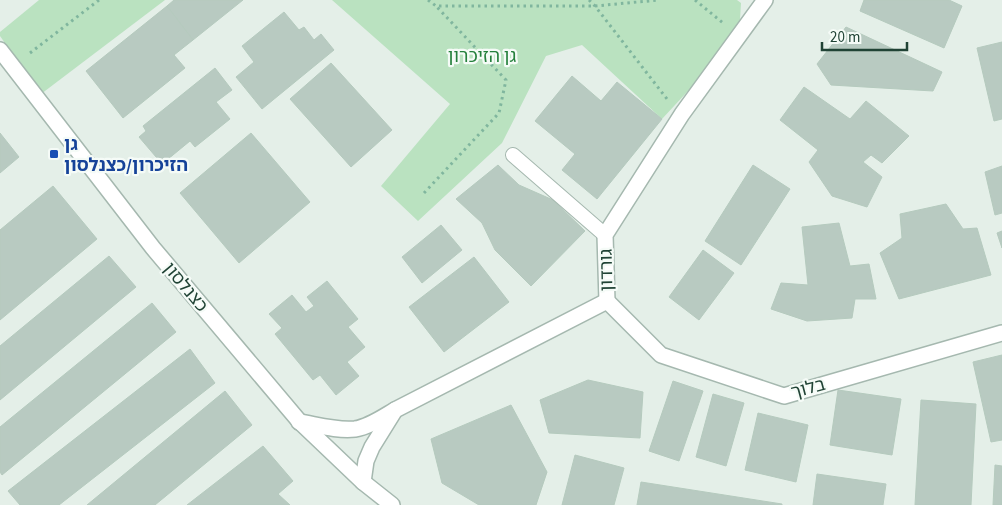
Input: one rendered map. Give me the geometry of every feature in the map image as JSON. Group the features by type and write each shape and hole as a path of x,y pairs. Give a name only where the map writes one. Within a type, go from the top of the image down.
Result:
{"street":[{"name":"גורדון","path":"299,422 356,429 374,422 607,300 605,235 682,114 765,0"},
{"name":"כצנלסון","path":"0,50 153,248 299,422 363,482 392,505"},
{"name":"בלוך","path":"607,300 660,355 784,396 1002,333"},
{"path":"363,482 366,461 372,447 395,410"}],"lane":[{"path":"513,154 605,235"}],"path":[{"path":"12,67 99,0"},
{"path":"424,193 499,113 506,80 436,6 428,0"},
{"path":"589,0 674,108 682,114"},
{"path":"436,6 595,6 659,0"},
{"path":"695,0 739,36"}],"green space":[{"path":"39,0 165,0 41,94 0,36 0,32"},
{"name":"גן הזיכרון","path":"332,0 737,0 741,3 739,36 662,119 582,45 546,56 502,143 418,221 381,186 450,104"}],"building":[{"path":"174,0 243,0 193,40 167,6"},
{"path":"864,0 949,0 962,6 944,48 860,11"},
{"path":"167,6 193,40 174,55 185,68 123,118 86,71"},
{"path":"284,12 299,30 304,27 314,40 321,34 334,50 262,109 236,77 254,62 242,46"},
{"path":"846,27 942,72 933,91 831,85 817,64"},
{"path":"1002,42 1002,119 994,121 977,48"},
{"path":"331,63 392,130 351,167 290,99"},
{"path":"215,68 232,90 216,102 230,119 195,147 190,141 162,164 139,137 146,131 143,126"},
{"path":"572,76 601,101 617,82 662,119 597,199 562,170 575,154 535,121"},
{"path":"804,87 850,119 866,101 909,136 882,163 871,155 863,162 882,177 867,207 832,196 809,162 818,150 780,120"},
{"path":"0,133 19,157 0,173"},
{"path":"251,133 310,202 239,263 180,193"},
{"path":"498,165 519,185 553,200 585,231 531,286 495,250 482,223 456,199"},
{"path":"753,165 790,189 741,265 705,241"},
{"path":"1002,166 1002,213 995,215 985,172"},
{"path":"53,186 97,239 0,320 0,230"},
{"path":"946,204 963,229 977,228 991,275 899,299 880,253 902,238 900,214"},
{"path":"839,223 850,266 869,264 876,299 855,299 852,318 807,321 771,309 781,283 808,285 802,227"},
{"path":"441,225 462,250 422,283 402,257"},
{"path":"1002,231 1002,248 997,233"},
{"path":"703,250 734,273 699,320 669,297"},
{"path":"109,256 136,287 0,400 0,346"},
{"path":"474,257 509,302 444,352 409,307"},
{"path":"327,281 358,319 348,327 365,347 347,362 359,376 336,395 320,375 313,380 275,334 282,328 269,314 292,295 306,312 314,306 307,297"},
{"path":"152,303 176,332 2,475 0,472 0,427"},
{"path":"190,349 215,383 59,505 20,505 8,491"},
{"path":"1002,355 1002,440 991,442 973,362"},
{"path":"588,380 643,392 640,438 549,433 540,400"},
{"path":"673,381 703,391 679,461 649,451"},
{"path":"838,390 901,399 892,455 830,445"},
{"path":"225,391 252,425 155,505 87,505"},
{"path":"713,394 744,403 726,466 696,457"},
{"path":"921,400 976,404 971,505 915,505"},
{"path":"511,405 547,472 536,505 479,505 442,483 431,439"},
{"path":"758,413 808,425 796,482 745,470"},
{"path":"263,446 293,481 278,494 290,505 187,505"},
{"path":"575,455 624,468 614,505 562,505"},
{"path":"995,465 1002,466 1002,505 993,505"},
{"path":"817,474 886,484 883,505 813,505"},
{"path":"641,482 782,504 782,505 637,505"}],"place":[{"name":"גן הזיכרון/כצנלסון","path":"54,154"}]}
